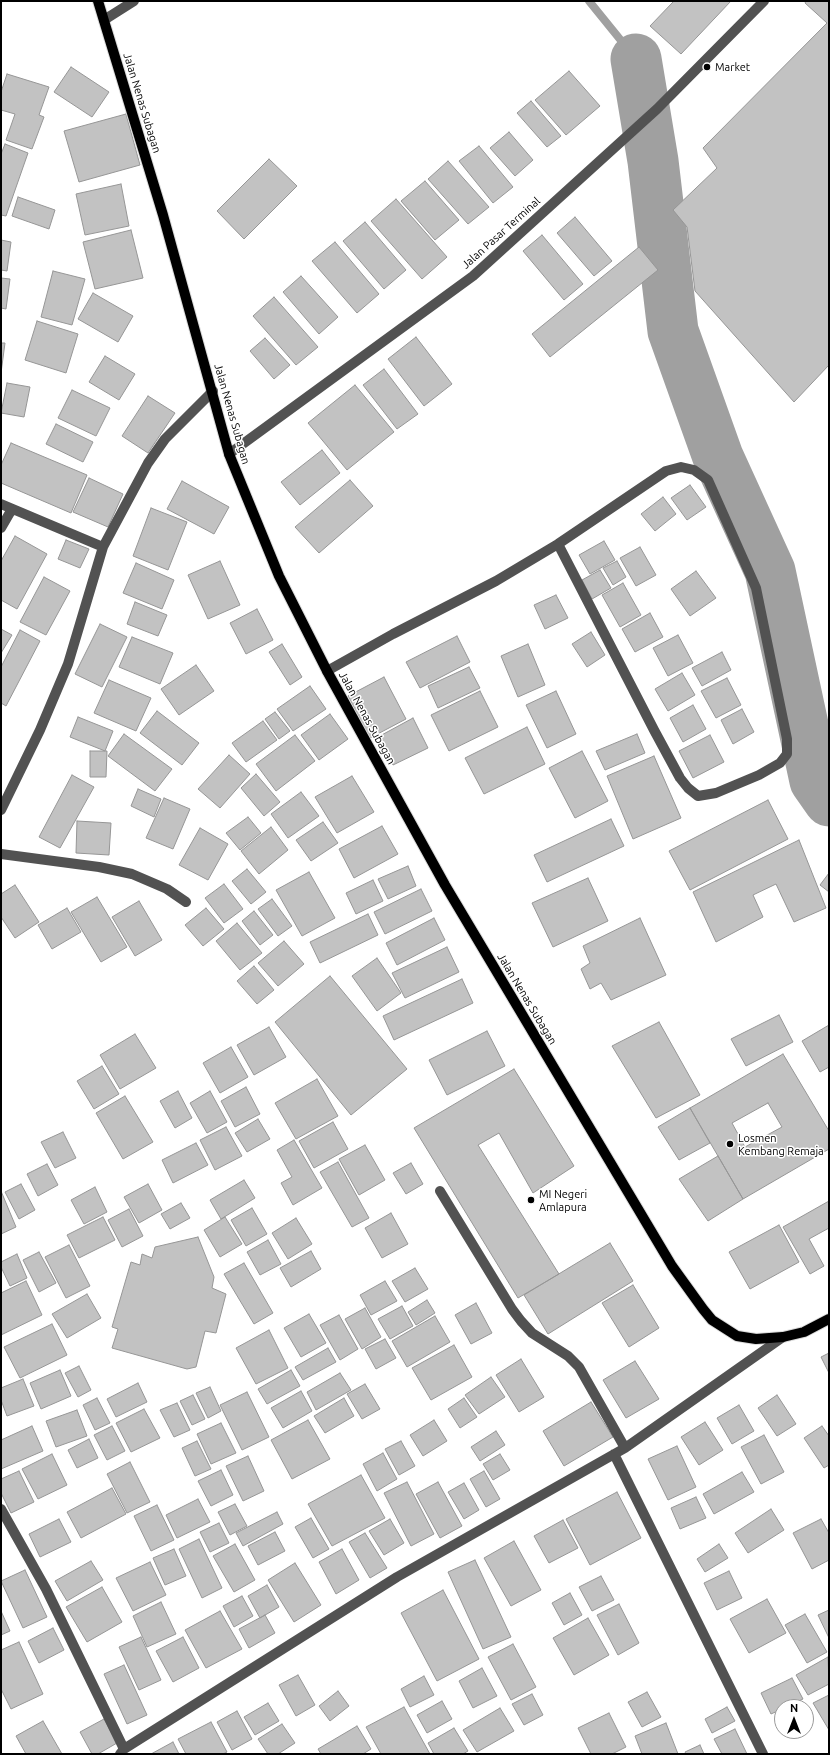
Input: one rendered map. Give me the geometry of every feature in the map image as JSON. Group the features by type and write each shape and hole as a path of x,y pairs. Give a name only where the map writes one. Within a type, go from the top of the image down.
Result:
{"main road":[{"name":"Jalan Nenas Subagan","path":"98,1 163,215 213,391 229,454 279,576 327,671 445,885 668,1259 689,1291 712,1320 737,1336 756,1339 783,1337 804,1332 829,1320"}],"street":[{"path":"104,20 134,1"},
{"name":"Jalan Pasar Terminal","path":"229,454 472,276 657,109 764,1"},
{"path":"1,810 40,730 68,664 102,548 148,463 165,438 213,391"},
{"path":"327,671 393,634 496,581 558,544 666,471 681,467 694,470 708,480 756,588 787,739 787,754 780,763 759,775 716,793 698,796 688,788 680,778 654,730 558,544"},
{"path":"1,504 102,548"},
{"path":"1,528 12,509"},
{"path":"1,854 99,866 132,874 167,889 186,902"},
{"path":"440,1191 512,1309 532,1333 568,1356 579,1367 625,1448"},
{"path":"1,1509 46,1589 120,1752 397,1577 625,1448 783,1337"},
{"path":"614,1454 763,1754"}],"building":[{"path":"674,1 731,1 681,54 650,26"},
{"path":"806,1 829,1 829,365 794,402 695,291 687,227 673,210 717,168 703,148 827,23 805,3"},
{"path":"71,67 109,92 92,117 54,92"},
{"path":"569,71 600,106 566,135 535,100"},
{"path":"7,74 49,87 39,115 44,117 32,149 6,140 15,114 1,110 1,92"},
{"path":"531,101 561,136 547,147 517,113"},
{"path":"126,114 140,165 79,182 64,131"},
{"path":"509,132 533,160 515,176 490,148"},
{"path":"5,144 28,153 6,216 1,215 1,154"},
{"path":"479,146 513,187 493,203 459,161"},
{"path":"269,159 297,186 244,239 217,211"},
{"path":"448,161 489,207 468,224 428,179"},
{"path":"425,181 459,220 435,240 401,201"},
{"path":"121,184 129,226 85,235 76,194"},
{"path":"18,197 55,210 49,229 12,216"},
{"path":"396,199 447,257 422,279 371,221"},
{"path":"575,217 612,261 594,276 557,233"},
{"path":"365,222 406,270 384,289 343,241"},
{"path":"131,230 143,278 95,289 83,242"},
{"path":"542,235 583,284 564,300 523,251"},
{"path":"1,240 11,242 7,271 1,270"},
{"path":"335,242 379,294 357,313 312,261"},
{"path":"639,247 658,270 550,357 532,334"},
{"path":"53,271 85,279 72,325 41,317"},
{"path":"301,276 338,317 319,334 283,292"},
{"path":"1,278 10,279 6,309 1,308"},
{"path":"93,293 133,316 118,342 78,319"},
{"path":"274,297 318,347 296,365 253,316"},
{"path":"37,321 78,334 66,373 25,360"},
{"path":"416,337 452,384 424,406 388,359"},
{"path":"265,338 290,365 274,379 250,351"},
{"path":"1,343 5,343 1,373"},
{"path":"105,356 135,374 119,400 89,382"},
{"path":"384,369 418,414 397,429 363,385"},
{"path":"7,383 30,387 24,417 1,413"},
{"path":"355,385 394,432 347,470 308,423"},
{"path":"72,390 110,408 96,436 58,418"},
{"path":"148,396 175,413 148,453 122,436"},
{"path":"56,424 93,442 83,462 46,444"},
{"path":"11,443 87,475 71,513 1,483 1,465"},
{"path":"322,450 340,473 300,505 281,482"},
{"path":"89,478 123,494 108,527 73,512"},
{"path":"350,480 373,506 319,553 295,527"},
{"path":"182,481 229,507 214,534 167,509"},
{"path":"690,485 706,507 687,520 671,498"},
{"path":"663,497 676,514 655,531 641,514"},
{"path":"151,508 187,522 168,570 133,556"},
{"path":"15,536 47,554 17,609 1,600 1,561"},
{"path":"66,540 89,549 80,568 58,559"},
{"path":"604,541 615,560 590,574 579,555"},
{"path":"640,547 656,575 636,586 620,558"},
{"path":"220,561 240,605 208,619 188,575"},
{"path":"617,561 626,577 613,585 603,568"},
{"path":"136,563 174,580 162,609 123,593"},
{"path":"600,570 611,588 592,599 582,580"},
{"path":"696,571 716,598 690,616 671,589"},
{"path":"44,577 70,591 46,635 20,622"},
{"path":"623,583 641,615 620,627 602,595"},
{"path":"556,595 568,618 545,629 534,605"},
{"path":"135,602 167,615 158,636 127,624"},
{"path":"257,609 273,640 246,654 230,623"},
{"path":"650,613 663,637 635,652 622,629"},
{"path":"100,624 127,637 102,687 75,674"},
{"path":"1,629 12,635 1,653"},
{"path":"20,630 40,641 6,706 1,703 1,667"},
{"path":"591,632 605,655 587,667 572,644"},
{"path":"678,635 693,663 668,676 653,648"},
{"path":"457,636 470,662 420,688 406,662"},
{"path":"132,637 173,653 160,684 119,667"},
{"path":"282,644 302,677 290,685 269,652"},
{"path":"528,644 545,685 518,697 501,656"},
{"path":"722,652 731,670 702,686 692,668"},
{"path":"196,665 214,691 179,715 161,689"},
{"path":"469,667 480,688 438,708 428,686"},
{"path":"682,673 695,695 668,711 655,689"},
{"path":"384,677 406,719 370,738 348,696"},
{"path":"727,678 741,705 716,718 701,691"},
{"path":"109,680 151,698 136,731 94,713"},
{"path":"310,686 326,709 293,731 277,709"},
{"path":"480,691 498,727 449,751 431,715"},
{"path":"556,691 576,734 547,748 526,705"},
{"path":"693,705 706,729 683,742 670,718"},
{"path":"742,709 754,732 733,744 721,720"},
{"path":"157,711 199,743 182,765 140,733"},
{"path":"275,712 290,731 279,739 265,719"},
{"path":"330,714 348,739 319,760 301,735"},
{"path":"78,717 113,731 105,751 70,737"},
{"path":"413,718 428,748 393,765 378,737"},
{"path":"263,721 277,740 246,762 232,743"},
{"path":"527,727 545,764 484,794 465,758"},
{"path":"124,734 172,769 155,791 108,756"},
{"path":"637,734 645,753 605,770 596,751"},
{"path":"295,735 315,761 276,791 256,764"},
{"path":"710,735 724,762 693,778 679,751"},
{"path":"90,751 107,751 106,777 90,777"},
{"path":"582,751 608,801 575,818 549,768"},
{"path":"229,755 250,774 220,808 198,789"},
{"path":"654,756 681,818 633,839 607,776"},
{"path":"256,774 280,802 264,816 241,788"},
{"path":"72,775 94,787 60,848 39,837"},
{"path":"352,776 374,812 337,833 315,797"},
{"path":"138,789 161,799 154,817 131,806"},
{"path":"301,792 319,816 288,838 271,814"},
{"path":"164,798 190,809 173,849 146,838"},
{"path":"768,800 788,839 690,890 669,851"},
{"path":"248,817 261,833 240,850 226,833"},
{"path":"611,819 624,846 547,882 534,855"},
{"path":"77,821 111,823 109,855 76,853"},
{"path":"323,822 338,843 311,861 296,840"},
{"path":"382,826 398,854 354,878 339,849"},
{"path":"271,827 288,850 259,874 241,851"},
{"path":"200,828 228,844 208,880 179,865"},
{"path":"799,840 826,908 794,922 776,884 753,895 763,917 716,942 693,892"},
{"path":"408,866 416,886 388,899 378,879"},
{"path":"247,869 266,892 251,904 232,881"},
{"path":"309,872 335,918 302,936 276,890"},
{"path":"829,873 829,892 820,885"},
{"path":"588,878 608,921 553,947 532,903"},
{"path":"373,880 383,901 356,914 346,893"},
{"path":"224,884 243,909 224,923 205,898"},
{"path":"15,885 39,922 15,938 1,917 1,894"},
{"path":"421,889 432,911 385,934 374,912"},
{"path":"97,897 127,947 101,962 71,912"},
{"path":"272,899 292,926 278,936 258,909"},
{"path":"139,901 162,940 135,956 112,917"},
{"path":"67,908 81,932 52,949 38,925"},
{"path":"206,908 224,929 203,946 185,925"},
{"path":"254,911 273,935 260,945 242,921"},
{"path":"368,914 378,935 320,963 310,942"},
{"path":"434,918 445,940 397,965 386,943"},
{"path":"640,918 666,975 611,1000 601,983 590,989 581,969 590,963 583,946"},
{"path":"237,923 262,953 240,970 216,941"},
{"path":"284,941 304,964 278,986 258,963"},
{"path":"447,947 459,972 405,998 392,973"},
{"path":"377,958 401,993 377,1011 352,976"},
{"path":"254,966 274,990 257,1004 237,981"},
{"path":"330,976 407,1069 351,1115 275,1022"},
{"path":"462,979 473,1003 394,1040 383,1016"},
{"path":"779,1015 793,1042 746,1066 731,1039"},
{"path":"659,1022 700,1095 656,1118 612,1046"},
{"path":"829,1025 829,1067 820,1072 802,1041"},
{"path":"269,1027 286,1057 254,1075 237,1045"},
{"path":"487,1031 505,1066 447,1095 429,1060"},
{"path":"135,1034 156,1068 120,1089 100,1055"},
{"path":"231,1047 248,1077 220,1093 203,1063"},
{"path":"783,1054 829,1131 829,1149 743,1199 690,1108","holes":["768,1103 782,1127 745,1147 732,1123"]},
{"path":"102,1066 119,1094 94,1109 77,1081"},
{"path":"514,1069 574,1166 533,1193 499,1133 478,1145 559,1274 518,1298 414,1128"},
{"path":"317,1079 338,1116 296,1139 275,1103"},
{"path":"246,1087 260,1114 235,1127 221,1101"},
{"path":"178,1091 192,1118 175,1128 160,1101"},
{"path":"210,1091 227,1122 207,1133 190,1103"},
{"path":"125,1096 153,1142 123,1159 96,1113"},
{"path":"690,1108 710,1143 679,1160 658,1127"},
{"path":"258,1119 270,1139 247,1152 235,1133"},
{"path":"333,1122 348,1149 314,1168 299,1141"},
{"path":"226,1127 242,1156 215,1170 200,1140"},
{"path":"63,1132 76,1158 55,1168 41,1142"},
{"path":"294,1140 322,1188 293,1205 281,1183 292,1177 277,1150"},
{"path":"196,1143 208,1165 173,1183 162,1160"},
{"path":"365,1145 385,1180 359,1195 339,1159"},
{"path":"718,1156 743,1199 708,1221 679,1179"},
{"path":"338,1162 369,1218 352,1227 320,1172"},
{"path":"411,1163 423,1184 406,1194 393,1173"},
{"path":"47,1164 58,1185 38,1196 27,1174"},
{"path":"244,1180 255,1198 221,1219 210,1200"},
{"path":"21,1184 35,1210 19,1219 5,1192"},
{"path":"148,1184 162,1210 139,1223 124,1197"},
{"path":"95,1187 107,1212 84,1224 71,1200"},
{"path":"1,1191 16,1227 1,1234"},
{"path":"829,1201 829,1228 809,1239 824,1266 810,1274 783,1227"},
{"path":"181,1203 190,1218 170,1229 161,1214"},
{"path":"252,1208 267,1234 246,1246 231,1220"},
{"path":"129,1209 143,1236 122,1247 108,1220"},
{"path":"391,1213 408,1244 382,1258 365,1228"},
{"path":"103,1217 115,1240 79,1258 67,1235"},
{"path":"225,1217 242,1244 220,1257 204,1230"},
{"path":"296,1218 312,1244 288,1259 272,1233"},
{"path":"779,1225 799,1262 750,1289 729,1252"},
{"path":"198,1237 214,1277 212,1288 226,1294 216,1333 205,1331 196,1367 187,1369 112,1348 118,1329 112,1327 131,1262 140,1265 142,1254 152,1258 155,1247"},
{"path":"268,1240 281,1264 260,1275 247,1252"},
{"path":"610,1243 633,1281 548,1334 524,1295"},
{"path":"69,1245 90,1286 66,1298 45,1257"},
{"path":"311,1251 321,1269 291,1287 280,1268"},
{"path":"39,1252 56,1283 39,1292 23,1260"},
{"path":"17,1254 27,1278 10,1286 1,1267 1,1262"},
{"path":"244,1263 273,1313 254,1324 224,1274"},
{"path":"415,1268 428,1289 405,1302 392,1281"},
{"path":"26,1281 42,1315 1,1335 1,1293"},
{"path":"385,1281 397,1301 371,1315 360,1295"},
{"path":"633,1285 659,1328 629,1347 602,1303"},
{"path":"87,1294 101,1318 67,1338 52,1314"},
{"path":"427,1300 435,1313 416,1325 408,1312"},
{"path":"476,1303 492,1333 471,1344 455,1315"},
{"path":"402,1306 413,1326 390,1339 378,1319"},
{"path":"365,1308 381,1337 362,1349 345,1319"},
{"path":"309,1314 326,1343 301,1357 284,1328"},
{"path":"339,1315 358,1349 340,1360 320,1325"},
{"path":"435,1316 450,1342 407,1367 392,1341"},
{"path":"52,1324 67,1355 20,1378 4,1347"},
{"path":"269,1330 288,1368 256,1384 236,1348"},
{"path":"385,1339 396,1358 376,1369 365,1349"},
{"path":"454,1345 472,1377 431,1400 412,1368"},
{"path":"328,1348 336,1362 303,1380 295,1367"},
{"path":"829,1353 829,1373 821,1357"},
{"path":"521,1359 544,1397 519,1412 496,1375"},
{"path":"635,1361 659,1399 626,1418 603,1380"},
{"path":"79,1366 91,1390 78,1397 65,1373"},
{"path":"60,1370 71,1396 41,1409 30,1383"},
{"path":"291,1370 300,1386 267,1404 258,1389"},
{"path":"340,1373 351,1390 316,1410 307,1392"},
{"path":"491,1377 505,1397 479,1414 465,1395"},
{"path":"23,1379 34,1406 7,1416 1,1400 1,1388"},
{"path":"138,1383 147,1402 116,1417 107,1399"},
{"path":"365,1384 380,1409 362,1419 347,1394"},
{"path":"210,1387 221,1411 208,1418 196,1393"},
{"path":"301,1391 312,1411 283,1428 271,1408"},
{"path":"247,1392 269,1437 242,1450 220,1405"},
{"path":"193,1395 205,1419 192,1425 180,1401"},
{"path":"777,1395 796,1424 777,1436 758,1408"},
{"path":"97,1398 110,1423 95,1430 83,1405"},
{"path":"344,1398 354,1416 325,1433 314,1416"},
{"path":"464,1398 477,1417 460,1428 448,1409"},
{"path":"591,1402 613,1437 564,1466 543,1431"},
{"path":"177,1403 190,1430 174,1437 160,1410"},
{"path":"739,1405 754,1431 732,1444 717,1418"},
{"path":"144,1409 160,1438 131,1452 116,1423"},
{"path":"77,1410 87,1436 56,1447 46,1421"},
{"path":"308,1420 330,1459 292,1479 271,1440"},
{"path":"434,1420 447,1441 423,1456 410,1435"},
{"path":"705,1422 723,1450 699,1465 681,1437"},
{"path":"221,1423 236,1453 211,1464 197,1434"},
{"path":"32,1426 43,1451 1,1469 1,1440"},
{"path":"112,1426 125,1451 107,1460 94,1435"},
{"path":"822,1426 829,1436 829,1465 824,1468 804,1438"},
{"path":"496,1431 505,1445 480,1461 471,1447"},
{"path":"764,1435 784,1472 761,1484 741,1447"},
{"path":"89,1439 98,1458 77,1468 68,1450"},
{"path":"197,1441 211,1469 195,1476 182,1448"},
{"path":"401,1441 415,1466 399,1475 385,1449"},
{"path":"677,1446 696,1487 668,1500 648,1459"},
{"path":"383,1453 397,1479 377,1491 363,1464"},
{"path":"52,1454 67,1485 38,1499 22,1469"},
{"path":"500,1454 510,1470 493,1480 483,1464"},
{"path":"248,1456 264,1491 243,1501 226,1466"},
{"path":"130,1462 150,1502 127,1513 107,1474"},
{"path":"221,1470 233,1495 211,1506 198,1481"},
{"path":"19,1471 34,1502 11,1513 1,1493 1,1479"},
{"path":"484,1471 500,1499 486,1507 470,1479"},
{"path":"742,1472 754,1492 714,1514 703,1494"},
{"path":"361,1475 385,1518 332,1546 308,1504"},
{"path":"407,1482 434,1534 411,1546 384,1493"},
{"path":"438,1482 462,1526 440,1538 416,1494"},
{"path":"464,1483 479,1510 464,1519 448,1492"},
{"path":"112,1488 126,1514 81,1538 67,1512"},
{"path":"617,1492 641,1538 590,1565 566,1519"},
{"path":"696,1497 706,1518 680,1529 671,1508"},
{"path":"198,1499 210,1522 177,1538 166,1515"},
{"path":"235,1504 247,1526 230,1535 218,1512"},
{"path":"157,1505 174,1540 151,1551 134,1516"},
{"path":"771,1509 784,1530 748,1553 735,1533"},
{"path":"277,1512 283,1524 243,1546 236,1533"},
{"path":"311,1518 329,1549 313,1558 295,1527"},
{"path":"59,1519 71,1542 40,1557 29,1534"},
{"path":"390,1519 404,1543 384,1555 369,1531"},
{"path":"821,1519 829,1533 829,1560 812,1569 793,1533"},
{"path":"563,1520 578,1548 549,1563 534,1536"},
{"path":"219,1523 229,1543 210,1552 200,1532"},
{"path":"275,1532 285,1551 258,1565 248,1546"},
{"path":"365,1533 387,1568 370,1578 349,1542"},
{"path":"199,1539 222,1588 202,1598 179,1549"},
{"path":"514,1541 541,1590 511,1606 484,1558"},
{"path":"235,1544 255,1580 234,1592 213,1556"},
{"path":"719,1544 728,1558 705,1572 697,1559"},
{"path":"174,1549 186,1576 165,1585 153,1558"},
{"path":"342,1549 359,1580 336,1594 319,1562"},
{"path":"475,1560 511,1637 483,1649 448,1572"},
{"path":"91,1561 103,1580 67,1601 55,1581"},
{"path":"150,1562 166,1595 133,1611 116,1578"},
{"path":"295,1563 321,1605 294,1622 268,1580"},
{"path":"25,1570 47,1617 23,1628 1,1581"},
{"path":"729,1571 742,1598 717,1610 704,1583"},
{"path":"601,1576 614,1600 592,1611 579,1587"},
{"path":"267,1585 279,1607 260,1618 248,1596"},
{"path":"102,1587 122,1622 87,1642 66,1607"},
{"path":"443,1590 479,1659 437,1681 401,1613"},
{"path":"570,1593 582,1615 564,1625 552,1603"},
{"path":"242,1596 253,1616 234,1627 223,1606"},
{"path":"767,1599 786,1633 749,1653 730,1619"},
{"path":"161,1602 176,1634 147,1647 133,1616"},
{"path":"619,1604 639,1643 618,1655 597,1615"},
{"path":"829,1610 829,1638 818,1615"},
{"path":"1,1611 10,1631 1,1635"},
{"path":"220,1611 242,1649 206,1668 185,1630"},
{"path":"805,1614 827,1652 807,1663 785,1625"},
{"path":"265,1615 275,1633 249,1648 239,1629"},
{"path":"588,1618 609,1655 574,1675 553,1638"},
{"path":"53,1628 64,1650 39,1663 28,1641"},
{"path":"141,1637 161,1680 139,1690 119,1647"},
{"path":"183,1637 199,1668 173,1682 156,1651"},
{"path":"19,1642 43,1694 11,1709 1,1689 1,1650"},
{"path":"513,1644 536,1687 511,1700 488,1657"},
{"path":"828,1657 829,1684 808,1695 796,1675"},
{"path":"124,1665 147,1715 127,1724 104,1674"},
{"path":"482,1668 497,1696 473,1708 459,1681"},
{"path":"298,1675 315,1705 296,1716 279,1685"},
{"path":"424,1676 434,1695 410,1707 401,1689"},
{"path":"792,1678 803,1699 774,1699 774,1713 771,1714 761,1693"},
{"path":"338,1691 349,1706 330,1721 319,1706"},
{"path":"647,1692 661,1717 642,1727 628,1702"},
{"path":"532,1694 543,1715 524,1725 512,1704"},
{"path":"829,1695 829,1730 814,1705 814,1702"},
{"path":"442,1701 452,1719 427,1733 417,1715"},
{"path":"268,1703 279,1721 255,1735 244,1717"},
{"path":"404,1707 430,1754 381,1754 366,1727"},
{"path":"727,1707 735,1721 712,1733 705,1719"},
{"path":"500,1708 514,1731 477,1752 463,1730"},
{"path":"237,1711 252,1739 232,1750 217,1722"},
{"path":"609,1713 626,1747 612,1754 591,1754 578,1728"},
{"path":"104,1719 117,1743 98,1754 92,1754 80,1732"},
{"path":"43,1721 62,1754 26,1754 16,1736"},
{"path":"211,1722 227,1752 223,1754 186,1754 178,1739"},
{"path":"666,1723 678,1754 642,1754 635,1736"},
{"path":"282,1724 295,1743 278,1754 268,1754 258,1739"},
{"path":"357,1726 371,1749 363,1754 321,1754 318,1749"},
{"path":"454,1728 468,1751 463,1754 434,1754 428,1743"},
{"path":"735,1729 747,1754 722,1754 714,1739"},
{"path":"173,1742 179,1754 151,1754"},
{"path":"700,1745 704,1754 686,1754 685,1752"}],"waterway":[{"path":"589,1 636,59"},
{"path":"636,59 653,161 673,331 718,457 770,571 815,781 829,801"}],"place":[{"name":"Market","path":"707,67"},
{"name":"Losmen Kembang Remaja","path":"730,1144"},
{"name":"MI Negeri Amlapura","path":"531,1200"}]}
